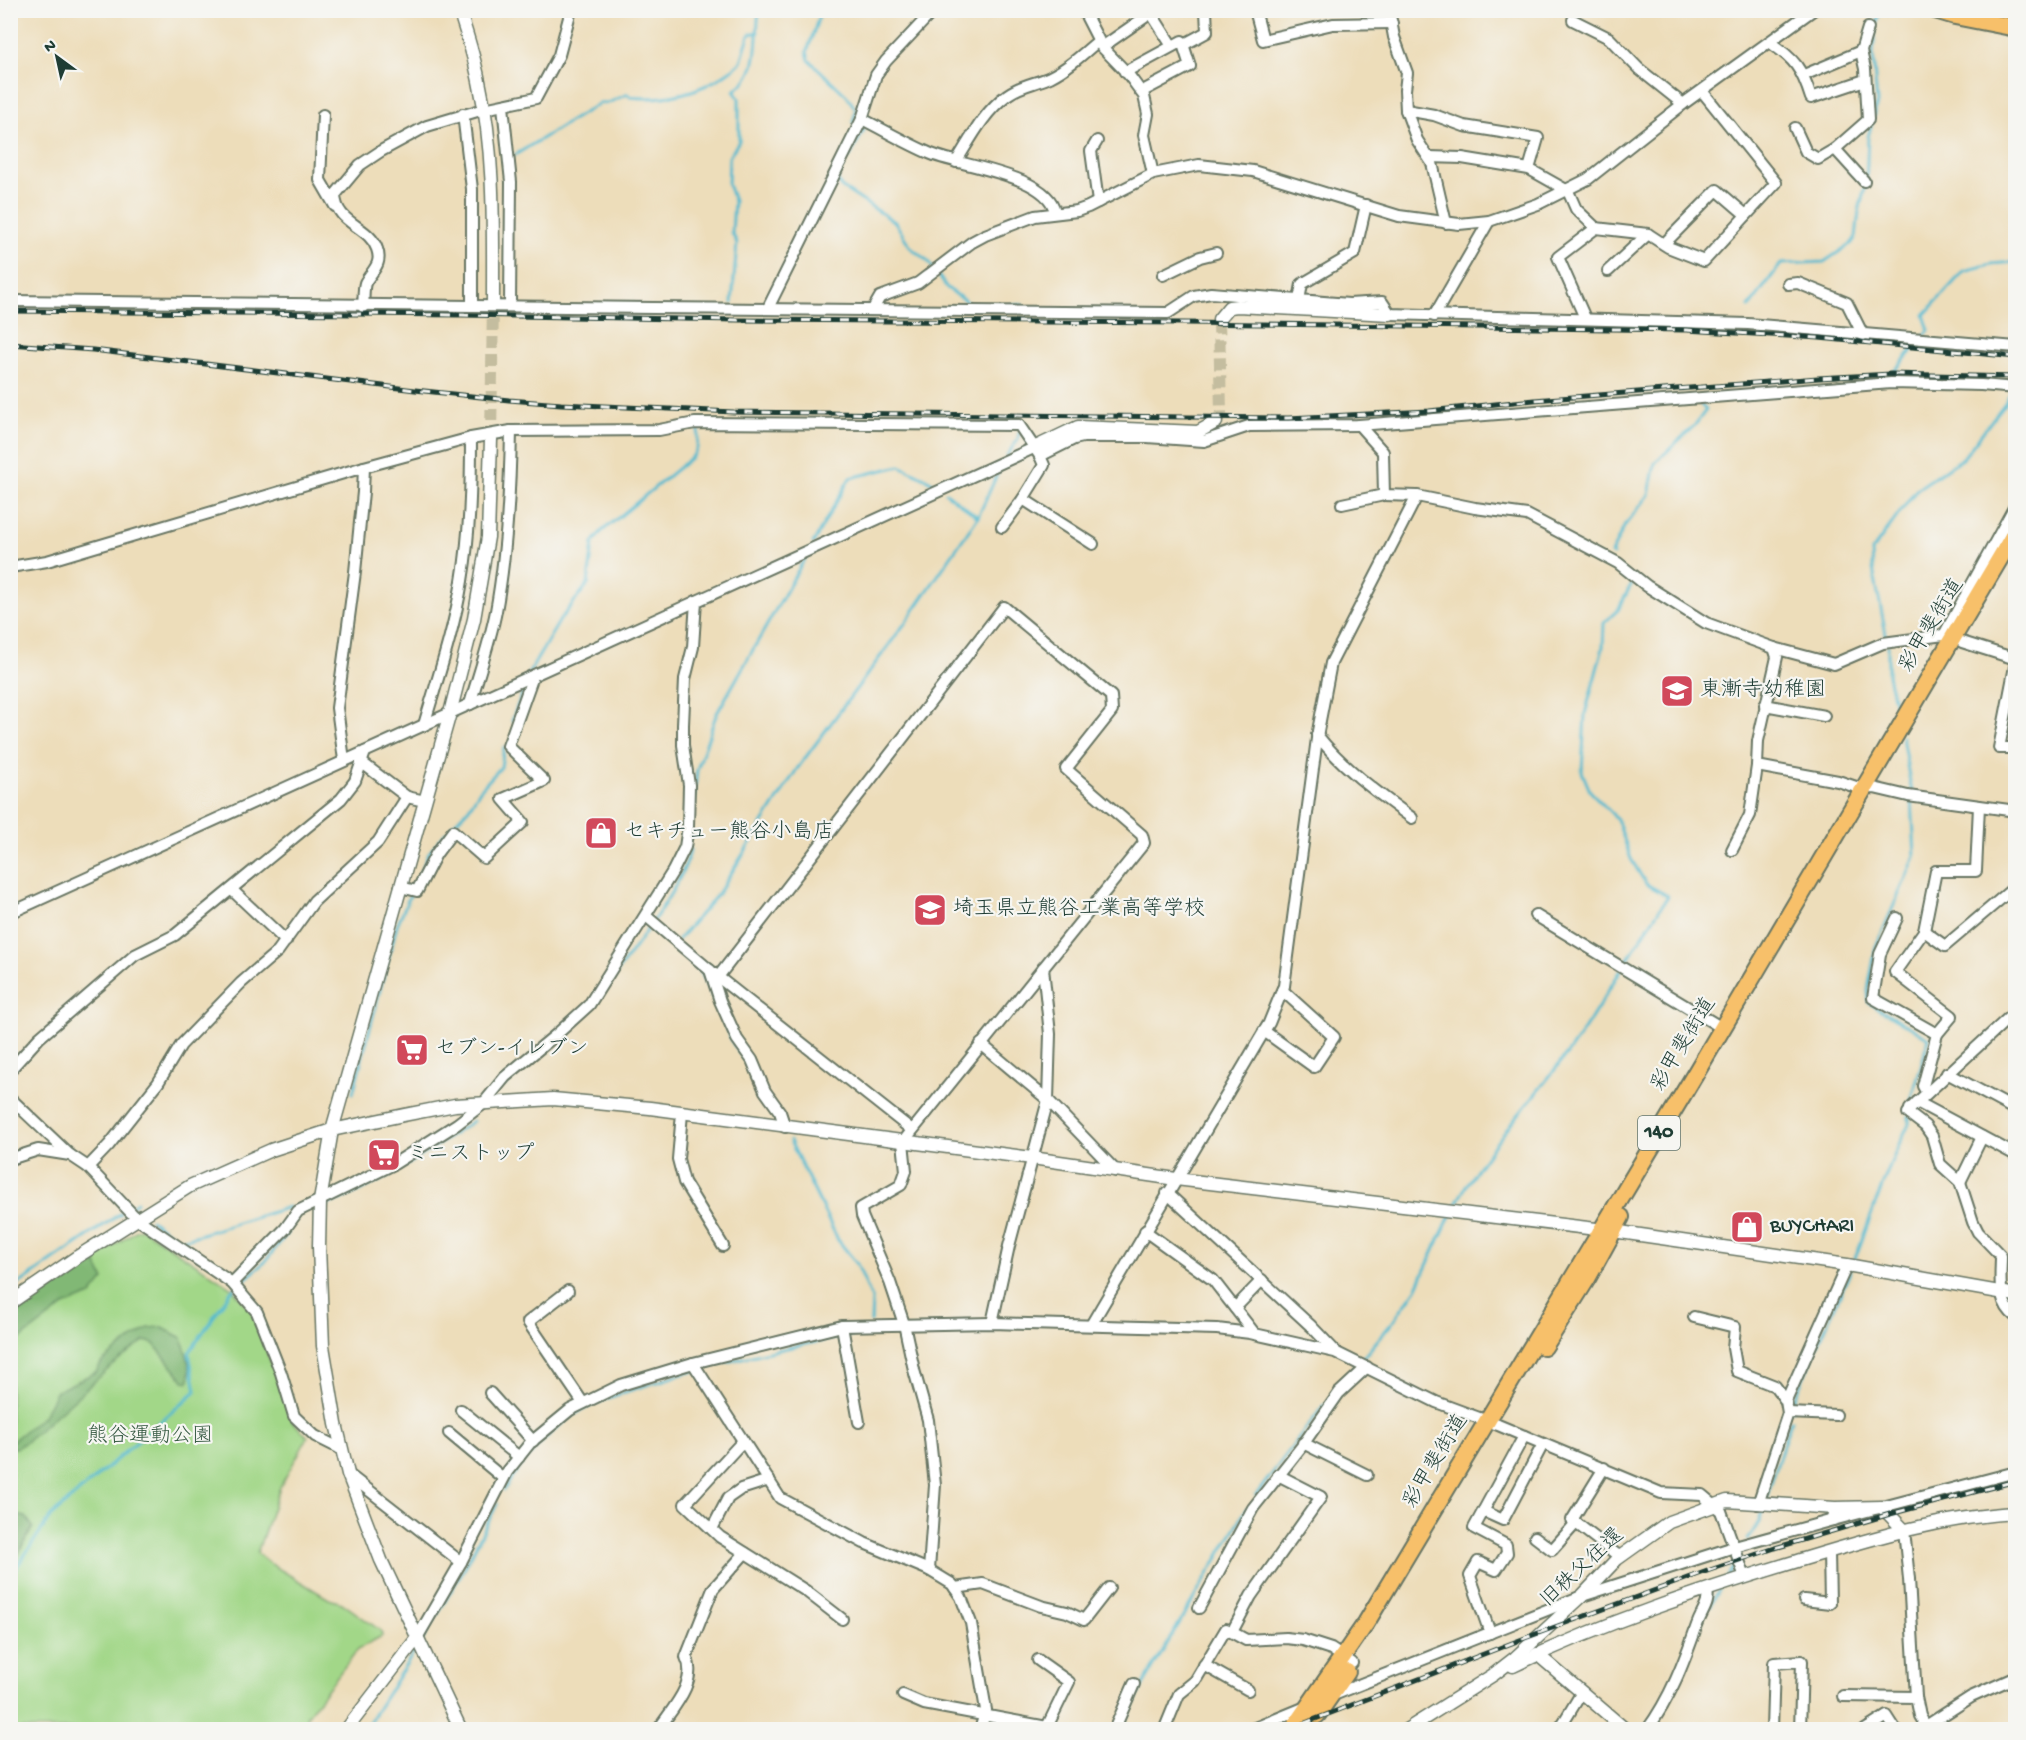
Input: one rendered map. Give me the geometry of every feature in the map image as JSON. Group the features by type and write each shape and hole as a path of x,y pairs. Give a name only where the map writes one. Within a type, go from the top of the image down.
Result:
{"highway":[{"path":"1935,10 2016,28"},
{"name":"彩甲斐街道","path":"1606,1230 1868,789 2016,531"},
{"name":"彩甲斐街道","path":"1952,639 2016,550"},
{"name":"彩甲斐街道","path":"1292,1730 1310,1705 1376,1628 1493,1423 1588,1277 1606,1230 1722,1028 1868,789"},
{"name":"彩甲斐街道","path":"1306,1730 1330,1697 1348,1660"}],"street":[{"path":"459,10 484,109 494,211 493,301"},
{"path":"336,206 335,195 360,165 427,126 463,114 536,98 559,55 571,10"},
{"path":"768,308 860,122 876,75 886,61 934,10"},
{"path":"1083,10 1100,44 1144,96 1148,114 1144,135 1153,174"},
{"path":"1125,72 1208,32 1206,10"},
{"path":"1255,10 1263,40 1333,24 1392,23"},
{"path":"1389,10 1397,49 1407,73 1406,110 1417,140 1432,163 1446,223"},
{"path":"873,309 880,297 918,283 936,272 979,238 1027,219 1055,212 1077,211 1153,174 1199,165 1252,171 1399,216 1446,223 1489,220 1538,204 1588,179 1683,104 1813,10"},
{"path":"956,162 988,112 1008,95 1029,83 1048,78 1152,13 1178,45 1190,66 1141,92"},
{"path":"1573,20 1609,38 1639,69 1683,104"},
{"path":"1795,128 1806,152 1818,159 1835,149 1868,120 1861,51 1868,28"},
{"path":"1769,42 1786,52 1804,75 1811,98 1865,80"},
{"path":"1804,75 1861,51"},
{"path":"1429,157 1462,158 1529,169 1568,191 1576,209 1596,228 1648,234 1664,244 1704,261 1776,183 1702,91"},
{"path":"503,106 511,182 510,306"},
{"path":"1406,110 1434,115 1464,126 1538,138 1529,169"},
{"path":"463,114 472,189 472,306"},
{"path":"323,116 320,180 347,220 369,236 378,250 379,264 364,284 363,307"},
{"path":"860,122 930,154 1016,178 1050,201 1055,212"},
{"path":"1096,141 1091,151 1098,202"},
{"path":"1835,149 1864,181"},
{"path":"1664,244 1717,190 1746,215"},
{"path":"1299,300 1302,284 1355,253 1366,205"},
{"path":"1434,316 1489,220"},
{"path":"1585,318 1558,257 1596,228"},
{"path":"1608,271 1648,234"},
{"path":"1163,275 1216,252"},
{"path":"1788,284 1798,283 1847,303 1863,335"},
{"path":"10,301 363,307 510,306 1168,313 1194,296 1211,293 1349,304 1382,302 1390,314"},
{"path":"1219,319 1229,307 1238,306 1434,316 1585,318 1748,324 2016,347"},
{"path":"10,923 15,911 344,760 363,757 424,725 696,601 1038,452 1074,439 1147,437 1204,441 1249,426 1359,426 1891,383 2016,388"},
{"path":"1038,452 1078,427 1198,432 1216,422"},
{"path":"10,567 47,561 363,467 471,438 511,431 659,430 696,423 1019,425 1038,452 1044,465 1002,527"},
{"path":"1359,426 1383,452 1384,495"},
{"path":"470,704 488,645 501,580 507,529 511,431"},
{"path":"424,725 454,623 462,581 471,501 471,438"},
{"path":"461,1730 381,1560 348,1474 341,1449 323,1346 320,1205 332,1130 408,889 425,801 450,713 482,581 488,537 491,440"},
{"path":"344,760 337,708 355,572 363,492 363,467"},
{"path":"1342,504 1384,495 1417,496 1475,508 1527,515 1618,564 1640,581 1706,623 1774,648 1834,664 1883,643 1952,639 2016,660 2000,748 2016,748"},
{"path":"1091,1325 1264,1032 1282,990 1317,735 1331,663 1417,496"},
{"path":"1023,499 1093,544"},
{"path":"1952,639 2016,504"},
{"path":"235,1286 298,1211 320,1205 394,1164 457,1124 483,1104 505,1077 558,1034 589,1005 646,917 685,847 689,785 683,745 685,679 693,647 696,601"},
{"path":"714,973 1004,607 1111,696 1112,711 1066,769 1142,835 1144,843 903,1142 906,1171 901,1185 861,1208 862,1216 890,1282 904,1324 928,1420 934,1485 929,1570"},
{"path":"1732,850 1750,814 1758,741 1777,657 1774,648"},
{"path":"408,889 453,831 484,858 524,822 503,799 544,781 508,746 532,676"},
{"path":"1765,705 1824,716"},
{"path":"1317,735 1333,755 1380,795 1412,818"},
{"path":"363,757 407,797 425,801"},
{"path":"10,1070 39,1038 135,955 175,935 341,799 355,781 363,757"},
{"path":"1757,766 1908,796 2016,811"},
{"path":"88,1167 110,1145 158,1083 181,1045 241,983 278,951 314,901 378,842 407,797"},
{"path":"1927,1093 1923,1086 1937,1034 1952,1016 1895,972 1924,932 1936,871 1976,871 1979,806"},
{"path":"1924,932 1945,946 2016,886"},
{"path":"232,890 286,941"},
{"path":"1535,915 1722,1028"},
{"path":"646,917 912,1130"},
{"path":"1897,918 1880,954 1873,998 1937,1034"},
{"path":"992,1323 1048,1100 1050,1034 1043,968"},
{"path":"714,973 720,1001 737,1039 752,1060 765,1091 780,1112 785,1127"},
{"path":"1264,1032 1314,1067 1334,1037 1282,990"},
{"path":"1912,1108 2016,1011"},
{"path":"981,1044 1048,1100 1116,1171"},
{"path":"1947,1073 2016,1110"},
{"path":"10,1098 70,1155 88,1167 136,1218 235,1286 257,1312 281,1373 294,1416 315,1436 341,1449"},
{"path":"10,1303 136,1218 190,1186 271,1150 332,1130 455,1106 553,1099 682,1113 1176,1179 1606,1230 1847,1265 2016,1295"},
{"path":"1912,1108 1982,1137 2016,1155"},
{"path":"1912,1108 1932,1136 1940,1164 1960,1182 1972,1222 1978,1232 2001,1256 2000,1293 2016,1317"},
{"path":"682,1113 678,1159 684,1182 723,1246"},
{"path":"1960,1182 1982,1137"},
{"path":"10,1159 38,1150 70,1155"},
{"path":"1167,1193 1311,1326 1335,1352"},
{"path":"1145,1231 1213,1280 1255,1334"},
{"path":"1786,1401 1847,1265"},
{"path":"1235,1308 1262,1280"},
{"path":"568,1291 528,1322 583,1403"},
{"path":"1694,1317 1735,1328 1733,1348 1737,1371 1775,1386 1786,1401 1788,1413 1758,1504"},
{"path":"346,1730 420,1644 503,1478 533,1441 570,1410 621,1385 693,1364 842,1328 865,1325 992,1323 1217,1329 1255,1334 1335,1352 1436,1402 1543,1443 1661,1493 1702,1495 1721,1511 1745,1577"},
{"path":"842,1328 859,1422"},
{"path":"693,1364 780,1498 864,1543 929,1570 952,1584 961,1597 971,1623 986,1710 980,1730"},
{"path":"1199,1608 1253,1508 1339,1393 1365,1367"},
{"path":"490,1393 533,1441"},
{"path":"461,1410 519,1457"},
{"path":"1788,1413 1836,1414"},
{"path":"449,1433 503,1478"},
{"path":"1490,1633 1470,1575 1478,1562 1496,1570 1507,1553 1506,1545 1474,1528 1524,1436"},
{"path":"743,1441 685,1504 712,1529 842,1619"},
{"path":"1303,1443 1367,1475"},
{"path":"1483,1511 1503,1520 1543,1443"},
{"path":"1604,1468 1572,1520 1620,1557"},
{"path":"2016,1472 1882,1507 1904,1530 1916,1697 1923,1728 1971,1697 2016,1677"},
{"path":"348,1474 461,1562"},
{"path":"1232,1632 1251,1596 1321,1497 1278,1476"},
{"path":"712,1529 728,1498 741,1489 769,1480"},
{"name":"旧秩父往還","path":"1406,1730 1493,1675 1515,1658 1620,1557 1669,1522 1727,1501 1834,1514 1870,1506 1882,1507"},
{"path":"1493,1675 1555,1646 1745,1577 1904,1530 1950,1520 2016,1513"},
{"path":"1250,1730 1581,1596 1834,1514"},
{"path":"1535,1537 1552,1550 1576,1523"},
{"path":"1804,1600 1830,1603 1828,1552"},
{"path":"658,1730 688,1682 690,1664 686,1657 713,1589 745,1553"},
{"path":"955,1588 983,1584 1041,1606 1067,1612 1084,1620 1109,1588"},
{"path":"1647,1730 1662,1709 1682,1670 1709,1599 1707,1590"},
{"path":"1167,1730 1165,1728 1179,1694 1195,1681 1226,1629 1246,1640 1286,1638 1303,1640 1331,1649 1348,1660"},
{"path":"1537,1654 1626,1730"},
{"path":"903,1695 924,1704 1049,1728 1069,1682 1038,1660"},
{"path":"1772,1730 1774,1663 1802,1660 1800,1730"},
{"path":"1204,1665 1248,1690"},
{"path":"1114,1730 1134,1684"},
{"path":"1559,1730 1582,1692"},
{"path":"1843,1696 1916,1697"},
{"path":"1865,1730 1887,1716 1896,1730"}],"green space":[{"name":"熊谷運動公園","path":"143,1229 232,1288 252,1312 293,1422 308,1437 280,1487 257,1553 266,1561 329,1599 342,1603 381,1631 382,1636 358,1649 306,1717 317,1729 11,1729 10,1317 137,1230"},
{"path":"94,1259 104,1279 91,1295 64,1306 11,1346 11,1317"},
{"path":"161,1327 182,1338 190,1366 188,1382 184,1381 153,1343 144,1341 113,1365 26,1442 16,1448 11,1448 11,1442 43,1416 57,1391 96,1372 102,1362 149,1328"},
{"path":"11,1514 26,1517 33,1527 11,1568"}],"waterway":[{"path":"732,303 737,243 732,233 734,201 728,184 729,157 739,141 739,98 734,91 745,81 752,70 756,54 759,10"},
{"path":"821,10 807,52 809,60 847,96 856,110 853,122 855,124"},
{"path":"1749,307 1781,264 1824,262 1852,243 1856,237 1859,211 1866,184 1868,137 1877,103 1873,54 1875,29 1880,10"},
{"path":"515,155 600,103 608,103 628,94 630,97 655,98 681,94 705,86 739,65 750,34 758,32"},
{"path":"849,158 864,130 861,128"},
{"path":"838,177 841,187 895,222 911,248 928,261 947,288 973,306 1022,305 1022,308"},
{"path":"1924,336 1929,330 1924,315 1964,271 1991,264 2016,262"},
{"path":"1887,380 1920,341"},
{"path":"2013,384 2016,372"},
{"path":"1887,639 1873,569 1872,551 1917,489 1963,458 2005,403 2012,390"},
{"path":"1613,555 1611,554 1625,525 1649,495 1655,463 1695,425 1706,410 1701,405"},
{"path":"529,673 560,620 588,584 593,543 601,532 693,456 697,448 699,427"},
{"path":"1007,455 1018,439 1019,433"},
{"path":"813,543 850,478 900,466 936,486"},
{"path":"678,940 718,894 797,769 906,622 978,517 999,470"},
{"path":"946,493 978,517"},
{"path":"693,806 697,770 716,715 805,558"},
{"path":"1624,965 1668,896 1646,884 1631,859 1617,819 1590,791 1582,772 1585,714 1603,647 1604,623 1618,610 1634,579"},
{"path":"1888,646 1888,675 1898,719"},
{"path":"512,721 526,682"},
{"path":"1902,737 1912,793"},
{"path":"451,827 501,767 504,747"},
{"path":"1910,1104 1929,1038 1869,1003 1868,990 1876,946 1915,857 1912,799"},
{"path":"417,880 429,853 446,832"},
{"path":"609,983 668,898 679,879 690,849"},
{"path":"353,1093 397,925 412,891"},
{"path":"677,949 702,973 716,1004"},
{"path":"1454,1208 1491,1150 1579,1038 1621,970"},
{"path":"721,1016 733,1043 748,1065 758,1090 772,1111"},
{"path":"505,1085 512,1078"},
{"path":"1853,1264 1890,1165 1909,1123 1909,1116"},
{"path":"323,1206 382,1179 473,1121"},
{"path":"790,1141 838,1240 857,1264 872,1299 871,1322"},
{"path":"132,1206 137,1202"},
{"path":"151,1220 179,1241 289,1207"},
{"path":"10,1290 121,1213"},
{"path":"1336,1390 1392,1323 1416,1289 1450,1216"},
{"path":"10,1577 51,1516 196,1391 189,1353 231,1291 265,1262 288,1232"},
{"path":"1792,1410 1793,1401 1851,1270"},
{"path":"504,1490 548,1436 580,1411 598,1402 710,1366 872,1331 871,1329"},
{"path":"1256,1495 1324,1405"},
{"path":"1766,1499 1791,1420"},
{"path":"422,1640 464,1569 497,1504"},
{"path":"1748,1540 1759,1522 1764,1506"},
{"path":"1155,1730 1124,1724 1140,1690 1247,1508"},
{"path":"1726,1579 1736,1562"},
{"path":"1711,1605 1719,1590"},
{"path":"364,1730 418,1646"}],"tunnel":[{"path":"491,439 493,301"},
{"path":"1216,422 1221,414 1219,319"}],"railway":[{"path":"10,311 1686,330 1819,338 2016,357"},
{"path":"10,344 93,350 509,400 734,412 1288,418 1429,411 1534,400 1818,378 1891,374 2016,377"},
{"path":"1287,1730 1525,1638 1710,1570 1890,1514 2016,1481"}],"place":[{"name":"東漸寺幼稚園","path":"1677,691"},
{"name":"セキチュー熊谷小島店","path":"601,833"},
{"name":"埼玉県立熊谷工業高等学校","path":"930,910"},
{"name":"セブン-イレブン","path":"412,1050"},
{"name":"ミニストップ","path":"384,1155"},
{"name":"BUYCHARI","path":"1747,1227"}]}
